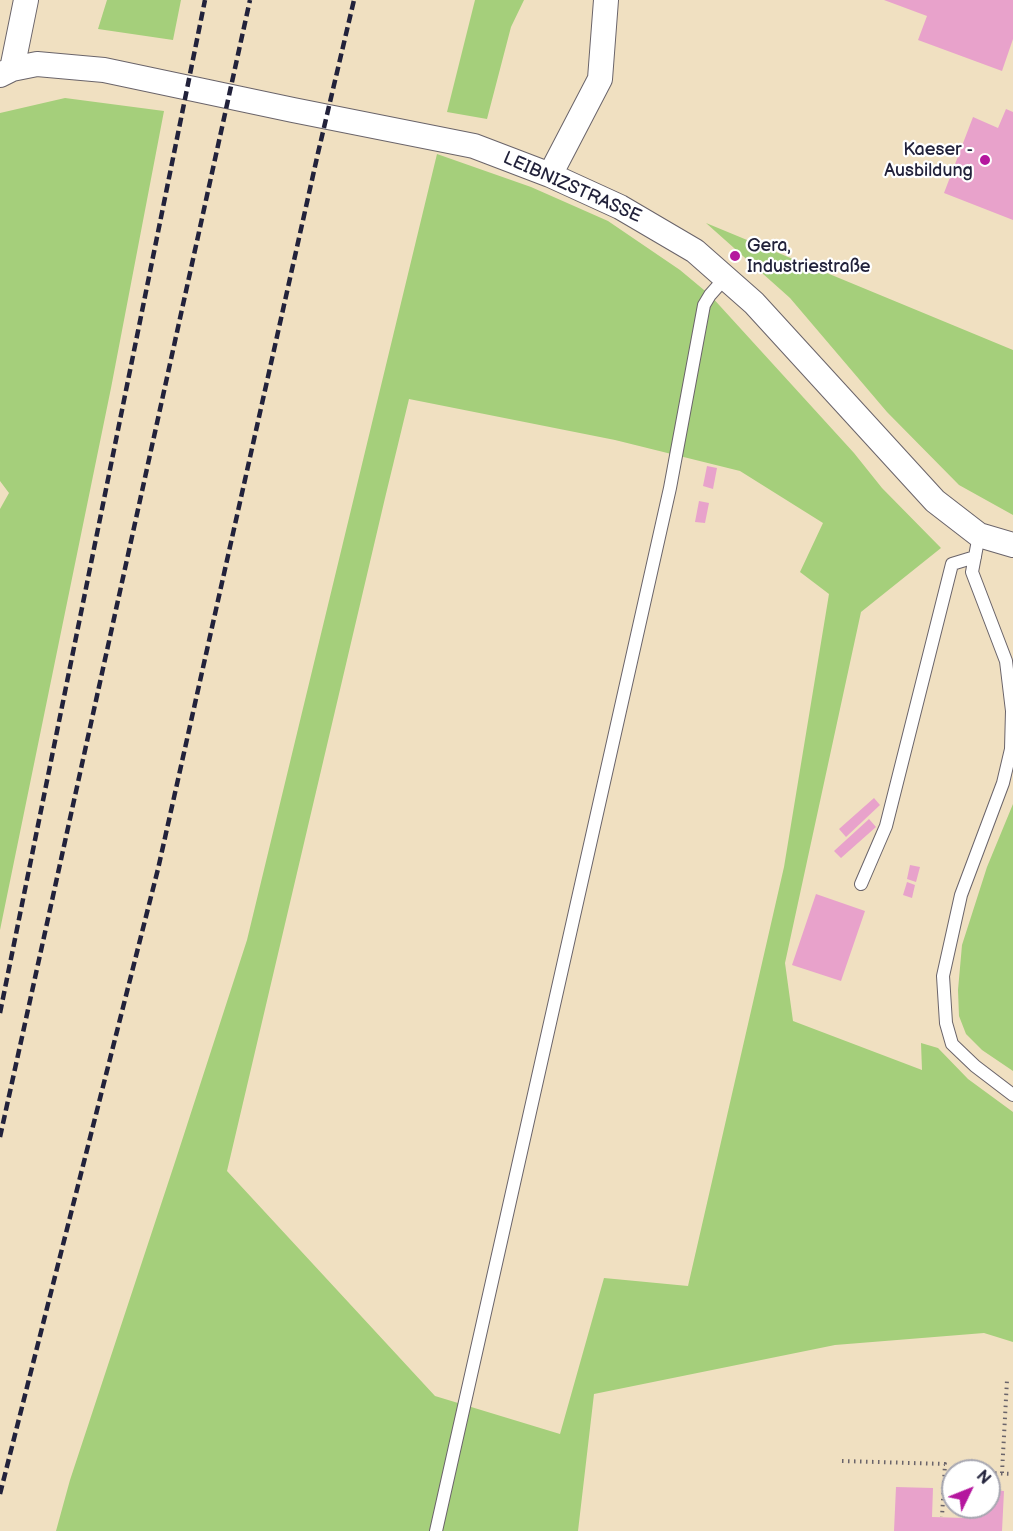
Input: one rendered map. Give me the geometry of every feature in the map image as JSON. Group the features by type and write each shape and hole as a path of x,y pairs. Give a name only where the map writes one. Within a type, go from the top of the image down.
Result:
{"street":[{"name":"LEIBNIZSTRASSE","path":"26,0 6,72 37,64 105,70 474,146 550,175 620,207 695,251 754,303 977,546 1013,545"},
{"path":"550,175 600,79 606,0"}],"lane":[{"path":"436,1531 670,488 704,305 725,278"},
{"path":"861,884 886,826 952,564 977,546"},
{"path":"977,546 972,572 1006,661 1012,711 1011,749 1003,783 960,895 943,976 946,1023 952,1044 975,1066 1013,1095"}],"path":[{"path":"1007,1380 1002,1473 1013,1474"},
{"path":"842,1461 941,1464"}],"green space":[{"path":"107,0 181,0 173,40 98,29"},
{"path":"475,0 524,0 511,27 487,119 447,112"},
{"path":"65,98 164,111 111,388 0,930 0,509 9,493 0,481 0,113"},
{"path":"437,154 531,187 608,221 680,270 710,295 854,453 882,488 941,548 861,612 785,963 793,1021 922,1070 921,1043 938,1048 968,1079 1013,1112 1013,1342 984,1333 835,1345 594,1394 578,1531 56,1531 70,1480 247,940","holes":["409,399 615,440 740,471 823,523 800,572 829,594 784,867 688,1286 604,1278 560,1434 435,1396 227,1171"]},
{"path":"706,223 1013,350 1013,515 959,485 887,412 790,298"},
{"path":"1013,804 1013,1071 982,1050 966,1034 959,1016 958,990 962,945 987,867"}],"building":[{"path":"884,0 1013,0 1013,39 1002,71 918,40 927,16"},
{"name":"Kaeser - Ausbildung","path":"1006,109 1013,112 1013,220 944,193 973,117 998,128"},
{"path":"707,466 717,468 713,489 703,486"},
{"path":"699,501 709,503 705,523 695,522"},
{"path":"874,798 880,805 846,837 839,829"},
{"path":"869,819 876,827 841,858 834,851"},
{"path":"910,865 920,867 916,882 907,879"},
{"path":"907,882 915,885 912,898 903,895"},
{"path":"816,894 865,911 841,981 792,965"},
{"path":"896,1487 933,1488 932,1517 941,1519 1001,1519 1001,1491 1004,1491 1002,1531 894,1531"}],"railway":[{"path":"0,1013 205,0"},
{"path":"0,1137 250,0"},
{"path":"0,1494 158,869 354,0"}],"place":[{"name":"Kaeser - Ausbildung","path":"985,160"},
{"name":"Gera, Industriestraße","path":"735,256"}]}
